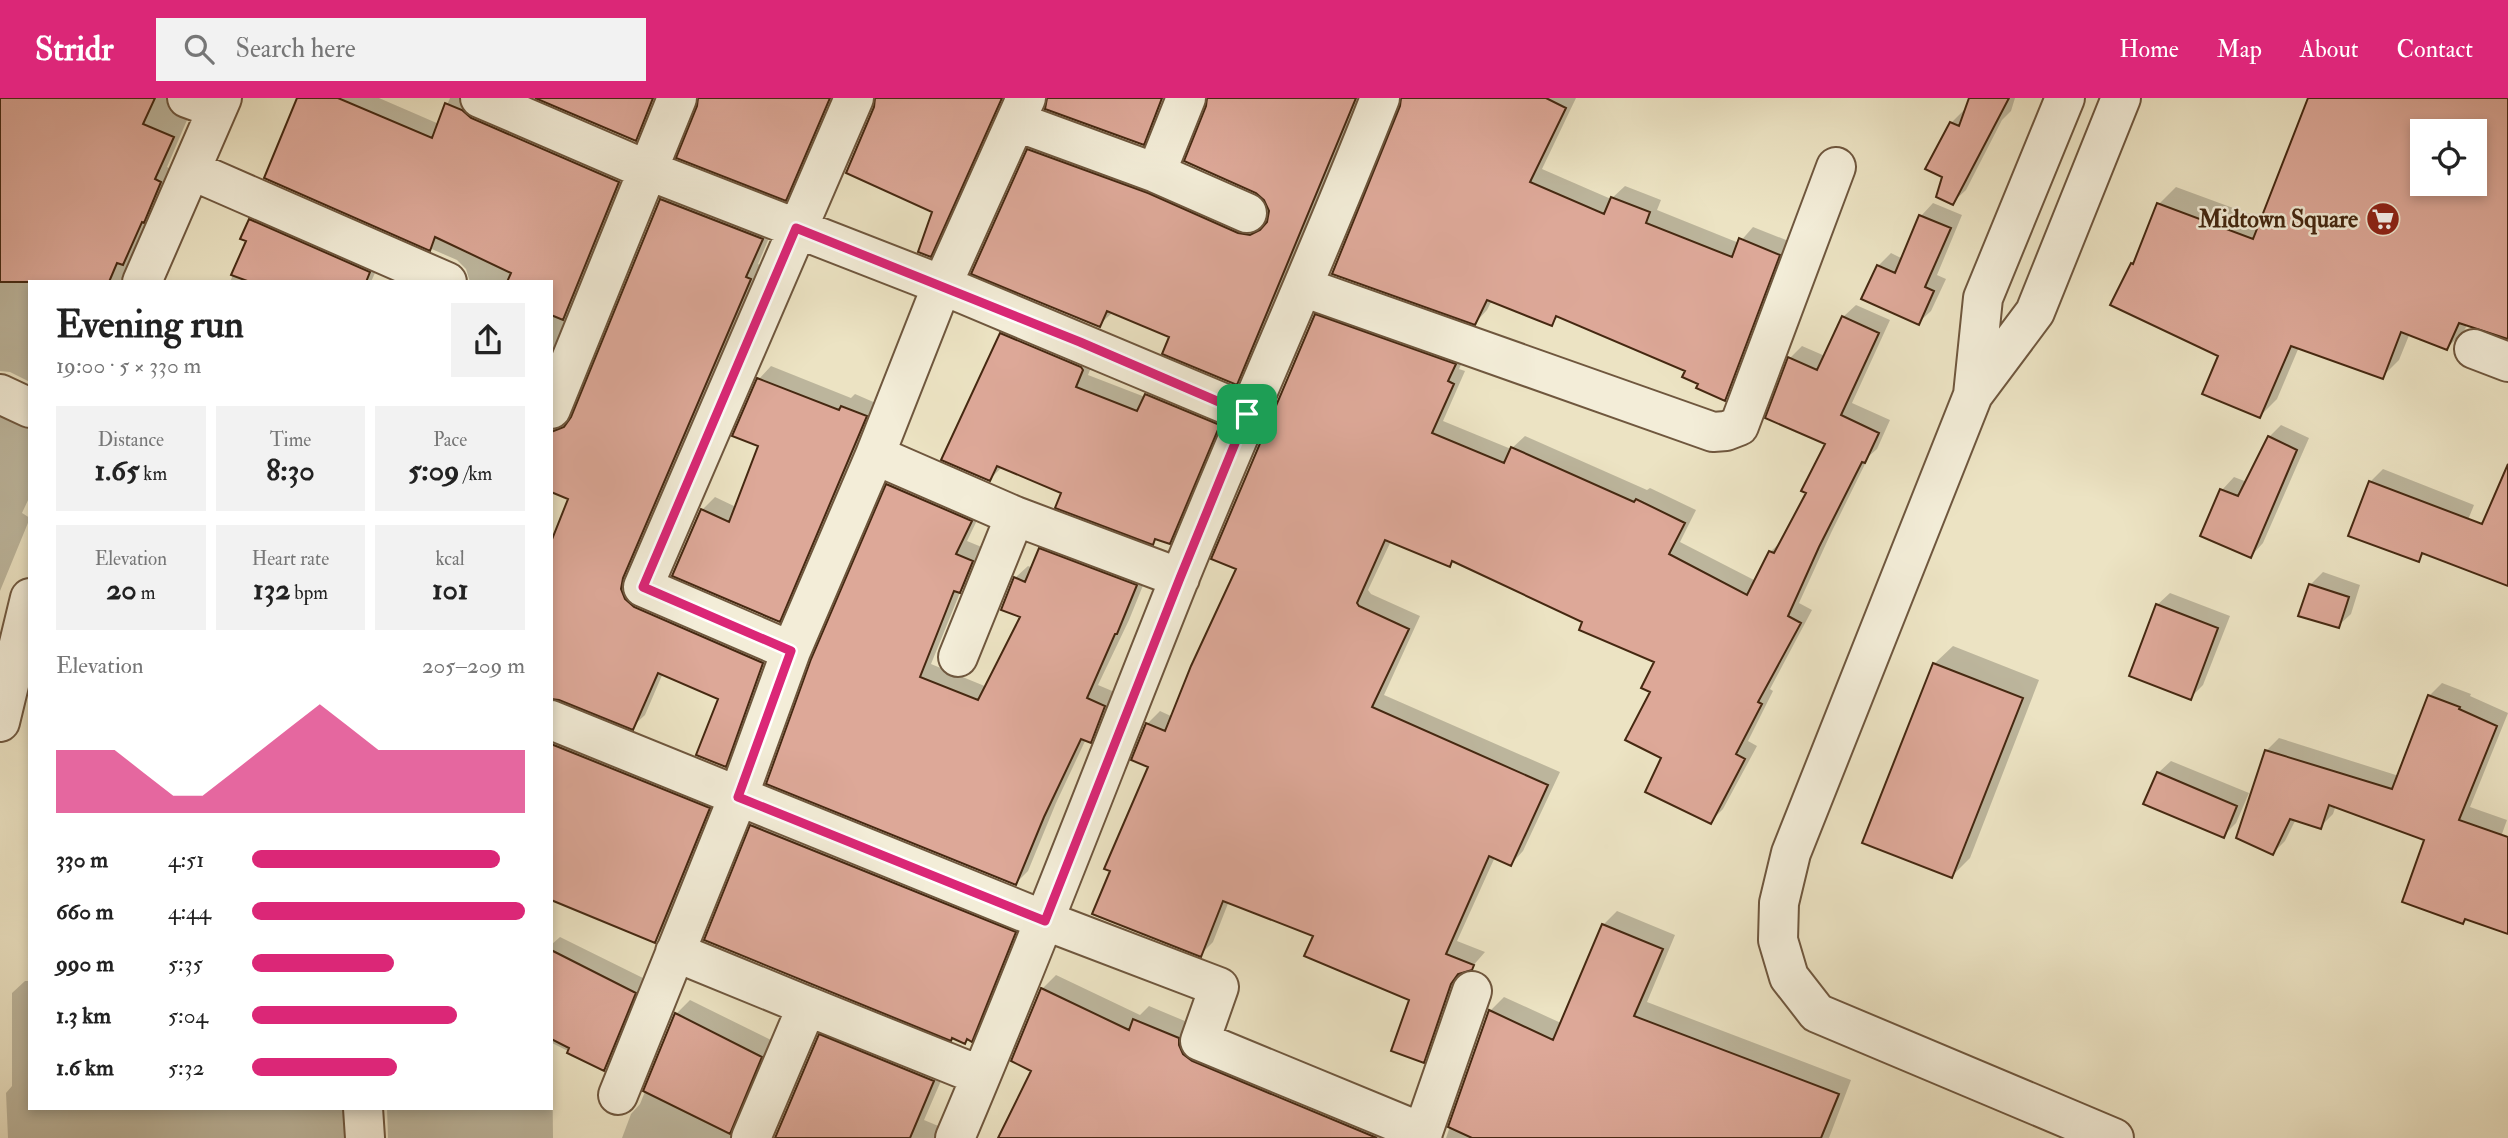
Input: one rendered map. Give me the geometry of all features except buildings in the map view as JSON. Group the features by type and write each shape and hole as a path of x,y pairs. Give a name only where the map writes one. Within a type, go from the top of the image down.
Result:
{"street":[{"path":"553,399 567,329 647,170 677,98"},
{"path":"791,651 643,587 854,98"},
{"path":"1156,173 1186,98"},
{"path":"955,1138 1045,921 1247,414 1380,98"},
{"path":"1973,395 1983,298 2065,98"},
{"path":"2114,1138 2074,1131 1817,1013 1788,977 1778,940 1779,903 1791,853 1973,395 2035,312 2120,98"},
{"path":"498,101 647,170 942,285 1247,414"},
{"path":"143,280 191,170 209,102"},
{"path":"618,1096 738,797 791,651 875,455 942,285 1022,110 1247,213"},
{"path":"1303,286 1713,432 1726,431 1739,426 1836,167"},
{"path":"191,170 437,280"},
{"path":"0,394 28,407"},
{"path":"875,455 1015,516 1180,578"},
{"path":"958,657 1015,516"},
{"path":"0,588 28,600"},
{"path":"0,722 28,604"},
{"path":"553,721 1045,921 1219,987 1200,1041 1422,1136 1472,991"},
{"path":"675,952 981,1076"},
{"path":"751,1138 807,1006"},
{"path":"363,1110 365,1138"}],"place":[{"name":"Midtown Square","path":"2383,219"}],"route":[{"path":"796,228 942,285 1247,414 1045,921 738,797 791,651 643,587 796,228"}]}
